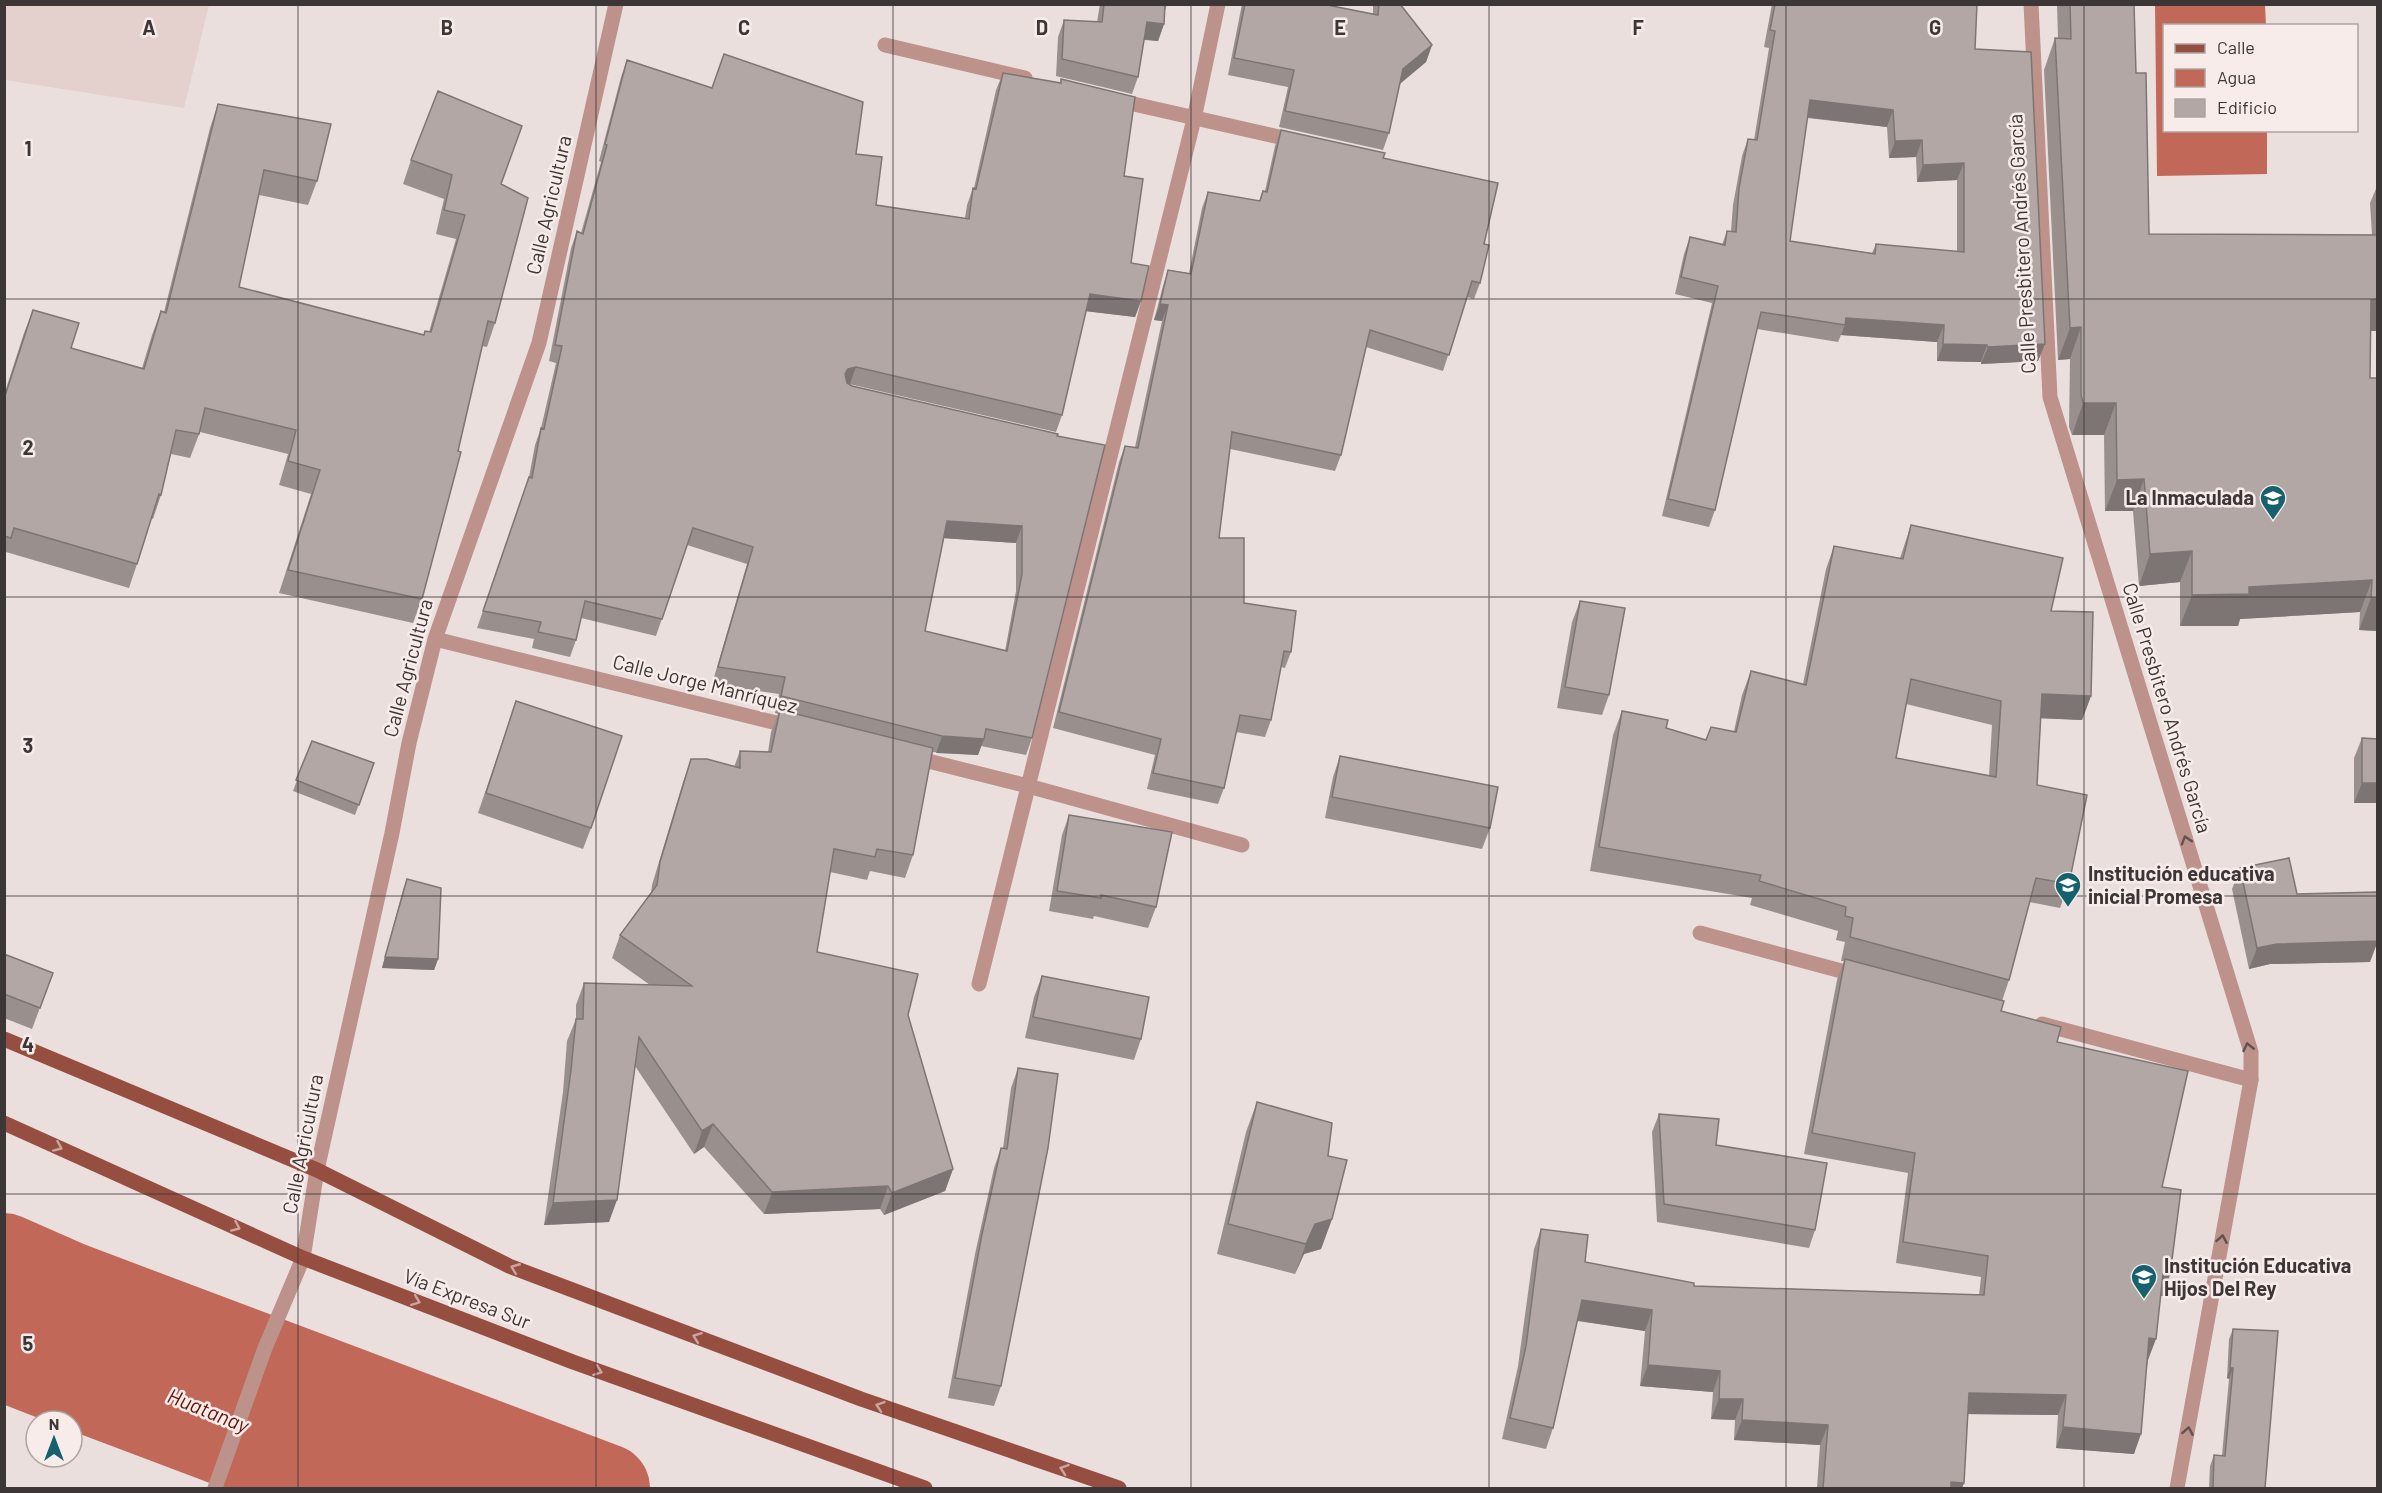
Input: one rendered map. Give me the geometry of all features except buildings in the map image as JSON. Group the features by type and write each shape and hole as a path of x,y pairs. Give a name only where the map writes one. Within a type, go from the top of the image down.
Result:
{"main road":[{"path":"4,1039 317,1170 509,1266 861,1399 1119,1488"},
{"name":"Vía Expresa Sur","path":"4,1123 303,1258 573,1362 925,1488"}],"street":[{"name":"Calle Agricultura","path":"215,1488 265,1348 303,1258 317,1170 392,833 409,743 435,639 539,343 616,4"},
{"path":"979,984 1028,786 1105,454 1194,118 1218,4"},
{"name":"Calle Presbitero Andrés García","path":"2031,4 2050,397 2251,1052 2251,1080 2177,1488"},
{"path":"885,45 1034,80"},
{"path":"1103,97 1310,144"},
{"name":"Calle Jorge Manríquez","path":"435,639 807,731"},
{"path":"900,754 1028,786 1242,845"},
{"path":"1700,933 1872,979"},
{"path":"2022,1019 2251,1080"}],"shaded area":[{"path":"4,5 209,5 184,108 5,80"}],"water":[{"path":"2155,5 2265,5 2266,24 2163,24 2163,132 2267,132 2267,174 2157,176"},
{"name":"Huatanay","path":"4,1257 70,1286 606,1488 223,1488 84,1436 84,1409 24,1409 24,1412 5,1405"}],"waterway":[{"path":"4,1257 70,1286 606,1488"}],"place":[{"name":"La Inmaculada","path":"2273,521"},
{"name":"Institución educativa inicial Promesa","path":"2068,908"},
{"name":"Institución Educativa Hijos Del Rey","path":"2144,1300"}]}
